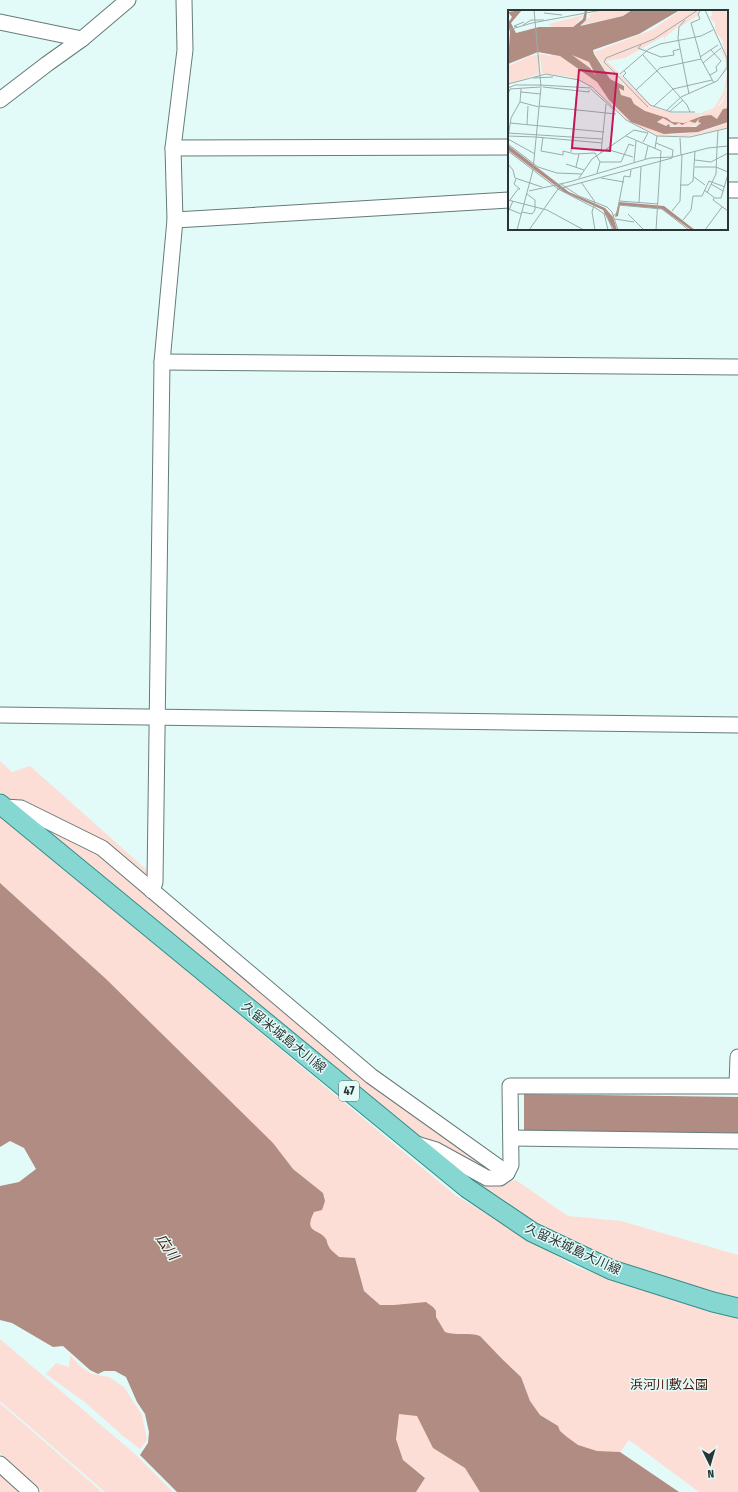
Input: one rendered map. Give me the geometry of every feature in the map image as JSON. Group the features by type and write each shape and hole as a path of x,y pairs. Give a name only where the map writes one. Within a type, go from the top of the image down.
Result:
{"main road":[{"name":"久留米城島大川線","path":"2,805 467,1188 532,1232 612,1270 713,1302 738,1308"}],"street":[{"path":"0,100 82,39 128,0"},
{"path":"152,890 155,882 162,362 175,220 173,148 185,50 184,0"},
{"path":"0,22 82,39"},
{"path":"173,148 508,147"},
{"path":"175,220 508,200"},
{"path":"162,362 738,367"},
{"path":"0,715 738,725"},
{"path":"2,805 21,808 102,848 371,1076 507,1173"},
{"path":"413,1144 436,1150 487,1178 500,1178 507,1173 511,1165 512,1138 510,1086 738,1086 738,1057"},
{"path":"512,1138 738,1142"},
{"path":"0,1464 31,1492"}],"green space":[{"path":"0,761 12,772 30,766 148,871 144,878 107,846 7,797 0,792"},
{"path":"24,813 99,851 495,1171 484,1171 421,1139"},
{"name":"浜河川敷公園","path":"0,815 455,1195 576,1267 738,1318 738,1492 699,1492 629,1440 620,1452 679,1492 416,1492 425,1477 403,1460 396,1439 385,1323 105,978 0,883"},
{"path":"440,1158 503,1183 516,1180 568,1216 621,1221 738,1255 738,1299 712,1293 617,1261 534,1223"},
{"path":"0,1339 135,1454 173,1492 105,1492 0,1401"},
{"path":"70,1355 80,1366 92,1374 109,1377 124,1387 142,1415 147,1440 140,1449 86,1403 46,1374 56,1363 69,1367"},
{"path":"0,1403 102,1492 43,1492 0,1453"},
{"path":"0,1471 23,1492 0,1492"}],"water":[{"name":"広川","path":"0,883 105,978 273,1143 293,1169 323,1193 325,1201 322,1210 314,1212 310,1224 311,1227 326,1239 330,1248 339,1257 355,1258 364,1291 380,1305 426,1302 436,1311 436,1317 445,1332 480,1336 521,1377 530,1401 540,1415 558,1426 560,1431 567,1437 578,1445 597,1451 620,1452 679,1492 480,1492 465,1468 433,1448 417,1416 399,1414 396,1439 403,1460 425,1478 416,1492 177,1492 140,1455 148,1443 149,1432 145,1414 137,1402 126,1377 115,1371 104,1371 98,1374 90,1370 63,1346 53,1347 12,1323 0,1320 0,1186 19,1182 36,1169 24,1148 10,1141 0,1147"},
{"path":"524,1094 738,1097 738,1133 524,1130"}]}
